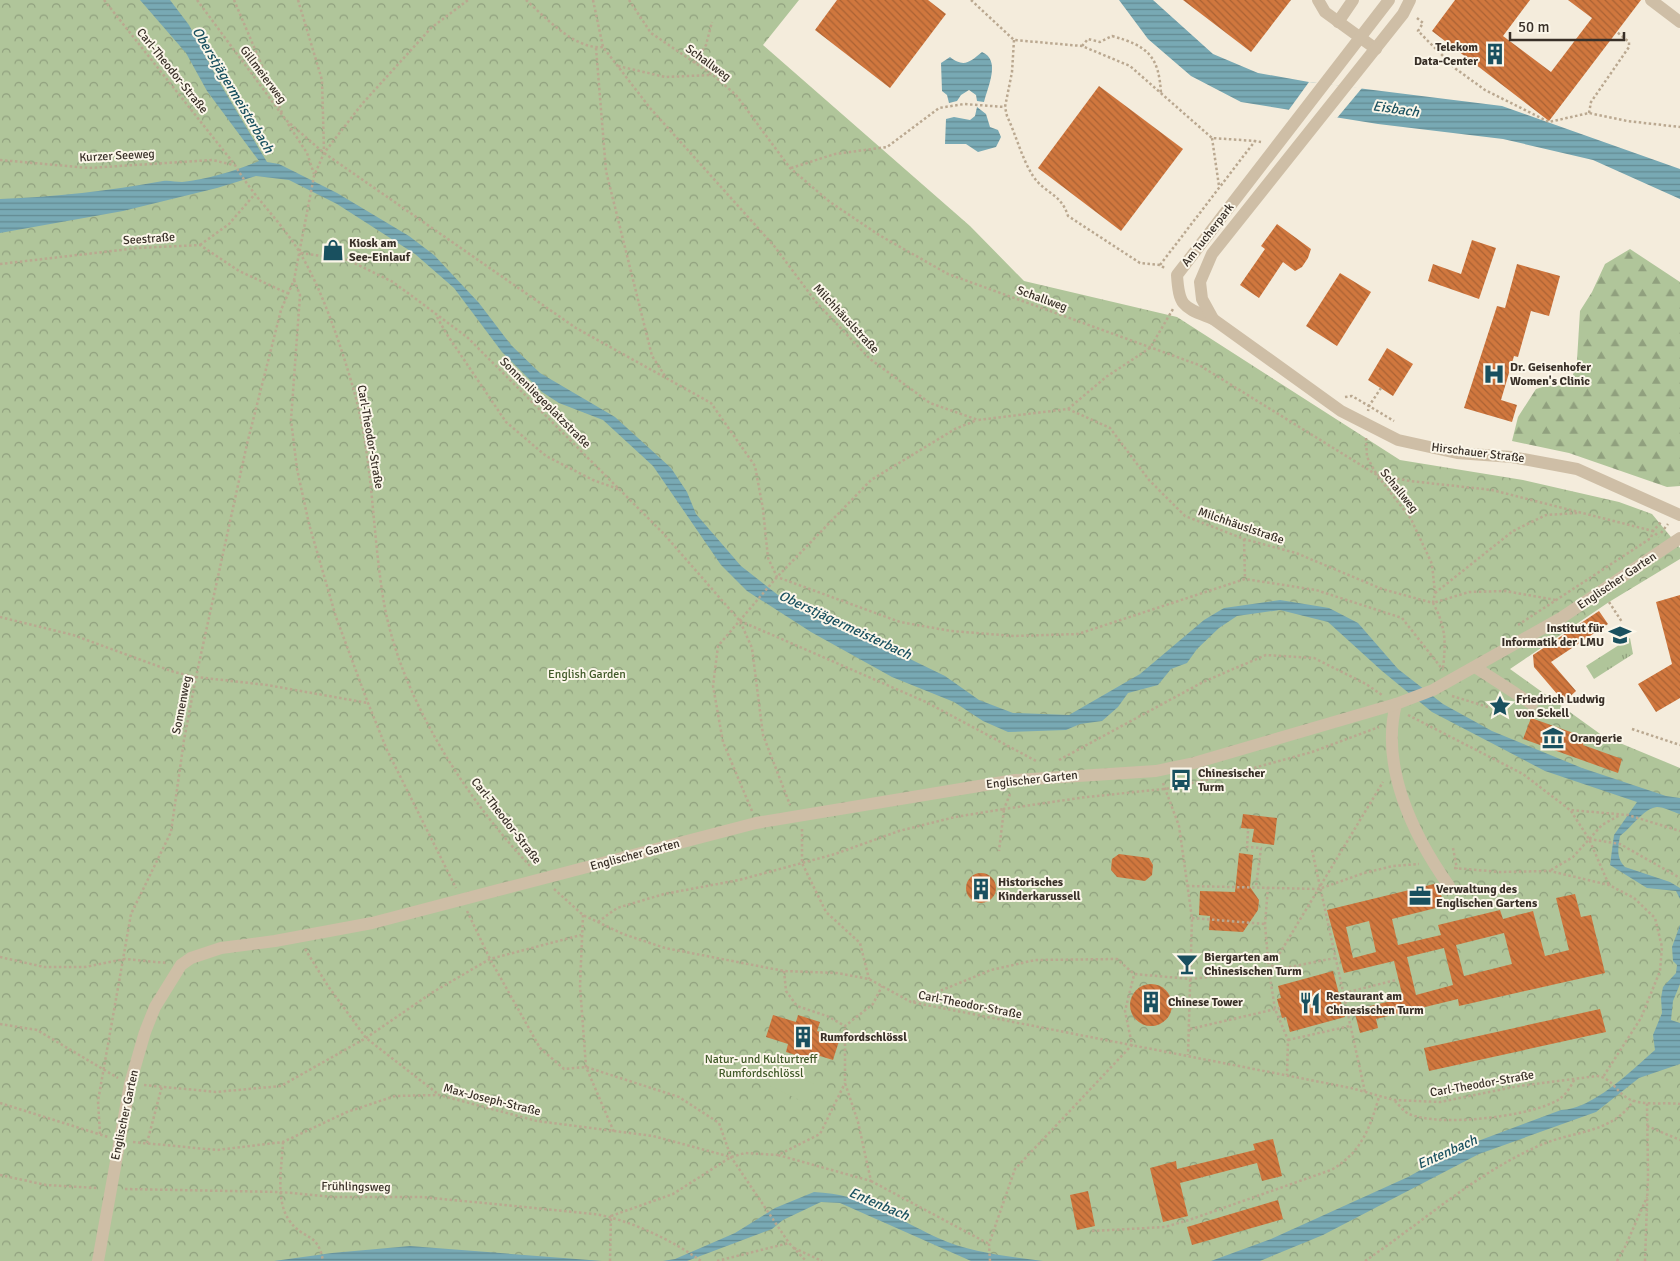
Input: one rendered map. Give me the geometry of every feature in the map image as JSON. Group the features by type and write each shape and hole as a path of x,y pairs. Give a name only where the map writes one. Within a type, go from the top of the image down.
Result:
{"street":[{"path":"1318,0 1324,12 1376,49"},
{"path":"1338,22 1353,0"},
{"name":"Am Tucherpark","path":"1182,304 1178,297 1177,276 1389,0"},
{"name":"Am Tucherpark","path":"1212,319 1202,299 1200,282 1212,254 1316,126 1403,14 1410,0"},
{"path":"1651,0 1680,22"},
{"path":"1182,304 1212,319"},
{"name":"Hirschauer Straße","path":"1212,319 1342,411 1398,440 1457,453 1512,457 1577,469 1675,512"},
{"name":"Englischer Garten","path":"98,1261 130,1084 145,1032 155,1007 181,965 191,958 221,948 298,937 372,923 756,823 1015,780 1156,771 1194,763 1402,702 1437,689 1561,618 1680,538"},
{"path":"1475,667 1532,704"},
{"path":"1402,702 1392,722 1393,765 1416,833 1432,862 1449,886"}],"path":[{"name":"Carl-Theodor-Straße","path":"104,0 235,165 247,187 275,216 300,253 335,334 354,392 370,482 382,597 390,631 403,668 425,718 450,763 487,814 542,879 583,915 623,934 665,948 784,971 837,973 869,979 911,1002 1287,1075 1394,1100 1440,1102 1519,1086 1575,1078 1603,1077"},
{"name":"Gillmeierweg","path":"197,0 286,120 324,152 576,328 711,403 755,466 763,509 768,558 777,577"},
{"path":"234,0 286,120 307,153 314,176"},
{"path":"298,0 322,80 324,152"},
{"path":"468,0 431,28 362,104 324,152 314,176 294,280 300,295 291,420 297,469 309,524 336,617 387,750 490,959 540,1048 564,1069 586,1067 679,1097 719,1123 731,1157 789,1243 806,1261"},
{"path":"526,0 568,36 596,48 603,47"},
{"name":"Milchhäuslstraße","path":"593,0 603,47 650,108 775,247 816,302 870,359 930,403 978,420 1068,409 1110,428 1149,480 1184,516 1244,539 1296,553 1382,589 1434,603"},
{"name":"Schallweg","path":"629,0 651,33 713,75 736,95 790,168 830,202 879,234 948,274 1199,365 1377,475 1411,519 1432,564 1435,593 1434,603"},
{"path":"971,0 1014,40 1082,46 1130,66 1212,138 1255,141 1271,144 1276,148"},
{"path":"1414,15 1423,24 1418,31 1456,69 1484,90 1549,122 1589,113 1627,121 1680,127"},
{"path":"694,63 706,45 712,22"},
{"path":"1589,113 1591,102 1630,47 1629,42 1616,32"},
{"path":"1082,46 1088,39 1100,42 1112,36 1143,49 1154,59 1160,72 1161,94"},
{"path":"1014,40 1012,72 1006,107 1007,116 1033,176 1041,185 1064,203 1068,216 1140,264 1160,265 1255,141"},
{"path":"596,48 606,171 652,356 666,377"},
{"path":"617,65 665,77 713,75"},
{"path":"790,168 834,154 887,147 940,108 964,104 1006,107"},
{"path":"1212,138 1219,187"},
{"name":"Kurzer Seeweg","path":"0,160 89,168 212,160 235,165"},
{"path":"255,194 229,224 200,245 239,271 287,293"},
{"name":"Seestraße","path":"0,264 138,248 200,245"},
{"name":"Sonnenliegeplatzstraße","path":"300,253 348,260 392,282 467,337 663,533 740,621"},
{"name":"Sonnenweg","path":"100,1134 98,1101 105,1071 132,914 171,832 184,740 196,677 247,444 287,293 294,280"},
{"path":"1068,409 1106,377 1150,348 1170,311 1182,304"},
{"path":"436,315 506,422 546,456 594,480 620,489"},
{"path":"1381,388 1369,406 1365,424 1367,457 1377,475 1410,481 1492,490 1582,512 1653,530 1667,547"},
{"path":"1341,397 1352,396 1369,406"},
{"path":"756,823 723,742 713,686 718,646 777,577 870,480 938,439 978,420"},
{"path":"1435,593 1513,531 1546,515 1582,512"},
{"path":"1514,628 1651,538 1653,530 1675,512"},
{"path":"1244,539 1245,578"},
{"path":"777,577 900,622 951,631 1014,636 1078,634 1245,578 1316,590 1402,618 1443,670"},
{"path":"1517,694 1488,707 1437,689 1443,670 1446,642 1442,620 1434,603 1469,592 1505,591 1556,600"},
{"path":"1608,601 1622,622"},
{"path":"0,617 73,635 174,672 196,677 267,685 368,703"},
{"path":"740,621 926,702 1038,762"},
{"path":"1059,760 1203,682 1266,655 1314,658 1402,702 1409,716 1523,774 1570,810 1589,839 1609,885"},
{"path":"1443,670 1450,666"},
{"path":"598,922 617,908 664,894 738,880 810,861 899,831 955,817 1004,809 1165,788 1274,763 1364,734 1392,722"},
{"path":"1632,729 1680,745"},
{"path":"1269,971 1393,765"},
{"path":"1156,771 1165,788 1178,826 1192,918 1188,1056"},
{"path":"999,851 1004,809 1015,780"},
{"path":"1570,810 1628,815 1680,831"},
{"path":"1550,871 1573,857 1602,825 1621,814"},
{"path":"1248,831 1247,847 1260,848 1256,887"},
{"path":"1589,839 1620,844 1680,878"},
{"path":"1453,848 1457,869"},
{"path":"1312,850 1364,1092"},
{"path":"1188,886 1320,889 1393,866 1432,862 1457,869 1500,872 1550,871 1609,885 1634,898 1655,918 1662,947 1660,970 1641,1018 1603,1077 1624,1096 1633,1100 1680,1104"},
{"path":"1268,887 1265,924 1269,971 1276,1009 1288,1040 1287,1075"},
{"path":"583,915 580,986 586,1067 614,1132"},
{"path":"1192,918 1265,924"},
{"path":"0,1024 37,1030 130,1084 216,1092 281,1086 366,1038 433,992 490,959 581,935"},
{"path":"298,937 328,986 366,1038 440,1095"},
{"path":"0,956 44,967 85,967 125,959 181,965"},
{"path":"911,1002 991,970 1035,960 1117,959 1134,974 1191,979 1269,971 1335,958"},
{"path":"784,971 786,992 797,1006 827,1016 845,1026"},
{"path":"990,1261 989,1244 1015,1169 1132,1045 1124,1011 1134,974"},
{"path":"1343,993 1396,980"},
{"path":"845,1026 873,1004 882,986"},
{"path":"1190,1029 1280,1008"},
{"path":"845,1026 845,1083 858,1122 871,1181"},
{"path":"1288,1040 1350,1026"},
{"path":"1394,1100 1408,1114 1440,1119 1477,1121 1553,1103 1571,1088 1575,1078"},
{"path":"778,1155 820,1134 845,1083"},
{"path":"147,1143 162,1086"},
{"name":"Max-Joseph-Straße","path":"0,1103 48,1120 100,1134 119,1142 218,1150 283,1142 347,1112 395,1096 440,1095 537,1121 653,1136 731,1157"},
{"path":"1092,1231 1165,1227 1331,1170 1342,1164 1358,1148 1370,1127 1379,1097"},
{"path":"1365,1261 1503,1162 1545,1143 1600,1127 1615,1120 1627,1110 1633,1100"},
{"path":"1644,1261 1648,1195 1647,1102"},
{"path":"1647,1126 1680,1140"},
{"path":"283,1142 281,1192 289,1220 318,1243 323,1261"},
{"path":"610,1259 611,1216 673,1194 731,1157 745,1153 778,1155 871,1181 989,1244"},
{"name":"Frühlingsweg","path":"0,1175 46,1185 110,1189 281,1192 333,1197 432,1198 513,1204 611,1216 686,1250 701,1261"},
{"path":"1617,1261 1648,1195"},
{"path":"717,1261 789,1243"},
{"path":"793,1248 822,1261"}],"green space":[{"name":"English Garden","path":"0,0 799,0 763,45 970,226 1024,281 1177,317 1400,460 1523,480 1619,502 1652,514 1680,548 1680,559 1609,602 1510,669 1603,736 1680,768 1680,1261 0,1261"},
{"path":"1630,249 1680,282 1680,486 1667,487 1569,453 1512,441 1518,417 1536,389 1549,385 1570,386 1577,360 1580,311 1592,292 1605,264"},
{"path":"1630,638 1633,654 1594,679 1586,666"},
{"path":"778,1067 814,1084 806,1103 770,1086"}],"water":[{"path":"140,0 170,0 189,25 218,80 267,162 279,164 337,193 409,236 434,255 479,303 511,345 540,373 615,417 671,468 687,492 696,514 741,566 778,595 945,676 979,700 1013,713 1069,715 1140,674 1204,620 1224,608 1280,600 1329,608 1358,623 1398,669 1443,704 1492,731 1582,768 1666,796 1680,798 1680,814 1660,807 1652,808 1620,836 1618,849 1620,860 1625,867 1670,882 1680,888 1680,899 1676,891 1647,888 1610,865 1614,835 1637,802 1545,771 1432,712 1382,671 1328,622 1280,610 1237,616 1219,628 1197,649 1187,663 1171,669 1158,685 1128,693 1118,707 1102,721 1080,724 1066,730 1008,732 983,721 954,702 892,677 811,632 747,591 721,565 653,466 603,420 559,403 542,392 502,352 454,288 415,254 337,204 289,180 256,176 217,188 123,211 0,233 0,199 82,193 165,181 192,181 221,174 259,161 207,91 186,53"},
{"name":"Eisbach","path":"1119,0 1153,0 1213,54 1258,73 1309,82 1502,106 1680,169 1680,199 1593,160 1503,139 1378,124 1241,102 1191,76 1148,39"},
{"path":"982,52 988,56 992,67 992,74 984,102 977,101 976,95 969,90 961,95 957,101 949,103 947,95 942,91 941,63 950,57 959,62 967,62"},
{"path":"977,107 986,114 990,127 998,130 1001,137 996,147 978,152 966,144 945,144 946,119 954,117 970,120 975,116"},
{"path":"1680,925 1680,984 1673,1001 1671,1020 1680,1023 1680,1064 1639,1078 1596,1112 1479,1154 1323,1235 1260,1261 1211,1261 1271,1239 1408,1177 1462,1147 1561,1110 1586,1103 1611,1088 1655,1050 1653,1035 1662,1013 1661,998 1663,987 1676,973 1677,965 1673,961 1672,947"},
{"path":"814,1192 849,1197 864,1202 938,1238 963,1247 1043,1261 971,1261 840,1203 821,1202 783,1220 772,1229 687,1261 663,1261 675,1259 735,1233 775,1208"},
{"path":"410,1246 602,1261 274,1261 332,1253"}],"pier":[{"path":"1309,82 1362,88 1337,118 1288,111"}],"building":[{"path":"837,0 928,0 946,14 890,88 815,30"},
{"path":"1183,0 1291,0 1251,52"},
{"name":"Telekom Data-Center","path":"1455,0 1530,0 1503,36 1551,72 1592,18 1568,0 1641,0 1549,121 1432,31"},
{"path":"1099,86 1183,149 1121,231 1038,168"},
{"path":"1277,224 1311,249 1302,267 1295,271 1283,262 1259,298 1240,285 1265,249 1261,246"},
{"path":"1472,240 1496,248 1479,299 1428,281 1433,264 1461,274"},
{"path":"1517,264 1560,276 1549,316 1531,311 1518,357 1514,356 1501,400 1517,405 1512,422 1464,408 1497,306 1505,308"},
{"path":"1340,273 1371,292 1337,346 1306,326"},
{"path":"1387,348 1413,364 1393,396 1368,380"},
{"path":"1680,595 1680,698 1656,712 1638,684 1672,664 1656,602"},
{"path":"1599,611 1608,624 1551,662 1576,691 1564,702 1534,667 1533,655"},
{"path":"1531,718 1585,737 1583,745 1622,759 1618,773 1523,739"},
{"path":"1243,814 1277,818 1274,845 1252,842 1254,829 1241,828"},
{"path":"1239,853 1253,855 1250,887 1259,900 1258,910 1243,932 1209,930 1210,916 1199,915 1200,891 1235,892"},
{"path":"1119,854 1149,858 1153,865 1152,875 1145,881 1117,877 1111,870 1112,859"},
{"name":"Historisches Kinderkarussell","path":"981,873 992,877 996,888 992,899 981,903 970,899 966,888 970,877"},
{"path":"1438,883 1444,906 1392,919 1398,945 1441,935 1438,925 1500,910 1503,919 1533,911 1545,956 1569,950 1556,898 1575,894 1581,917 1591,915 1605,973 1459,1006 1458,999 1376,1019 1378,1028 1360,1033 1354,1010 1403,998 1394,961 1344,973 1327,910","holes":["1369,921 1376,952 1353,958 1346,927","1504,933 1512,964 1464,976 1456,945","1444,948 1453,985 1416,995 1407,957"]},
{"name":"Restaurant am Chinesischen Turm","path":"1333,971 1345,1017 1290,1032 1286,1017 1282,1018 1277,999 1281,998 1278,986"},
{"name":"Chinese Tower","path":"1155,984 1163,987 1169,993 1172,1005 1169,1017 1163,1023 1147,1026 1139,1023 1133,1017 1130,1001 1133,993 1139,987"},
{"path":"1600,1009 1606,1032 1429,1071 1424,1048"},
{"name":"Rumfordschlössl","path":"773,1015 796,1022 798,1015 820,1022 817,1031 840,1038 833,1060 810,1053 808,1059 786,1052 788,1044 766,1037"},
{"path":"1273,1139 1282,1176 1262,1181 1257,1163 1180,1183 1188,1216 1163,1222 1150,1168 1176,1161 1177,1169 1255,1150 1253,1144"},
{"path":"1088,1191 1095,1226 1077,1230 1070,1195"},
{"path":"1278,1200 1283,1219 1192,1245 1187,1227"}],"place":[{"name":"Telekom Data-Center","path":"1495,54"},
{"name":"Kiosk am See-Einlauf","path":"333,250"},
{"name":"Dr. Geisenhofer Women's Clinic","path":"1494,374"},
{"name":"Institut für Informatik der LMU","path":"1620,635"},
{"name":"Friedrich Ludwig von Sckell","path":"1500,706"},
{"name":"Orangerie","path":"1553,738"},
{"name":"Chinesischer Turm","path":"1181,780"},
{"name":"Historisches Kinderkarussell","path":"981,889"},
{"name":"Verwaltung des Englischen Gartens","path":"1420,896"},
{"name":"Biergarten am Chinesischen Turm","path":"1187,964"},
{"name":"Chinese Tower","path":"1151,1002"},
{"name":"Restaurant am Chinesischen Turm","path":"1310,1003"},
{"name":"Rumfordschlössl","path":"803,1037"}],"water label":[{"name":"Oberstjägermeisterbach","path":"233,90"},
{"name":"Oberstjägermeisterbach","path":"845,625"},
{"name":"Entenbach","path":"1447,1152"},
{"name":"Entenbach","path":"879,1204"}],"park label":[{"name":"Natur- und Kulturtreff Rumfordschlössl","path":"761,1066"}]}
